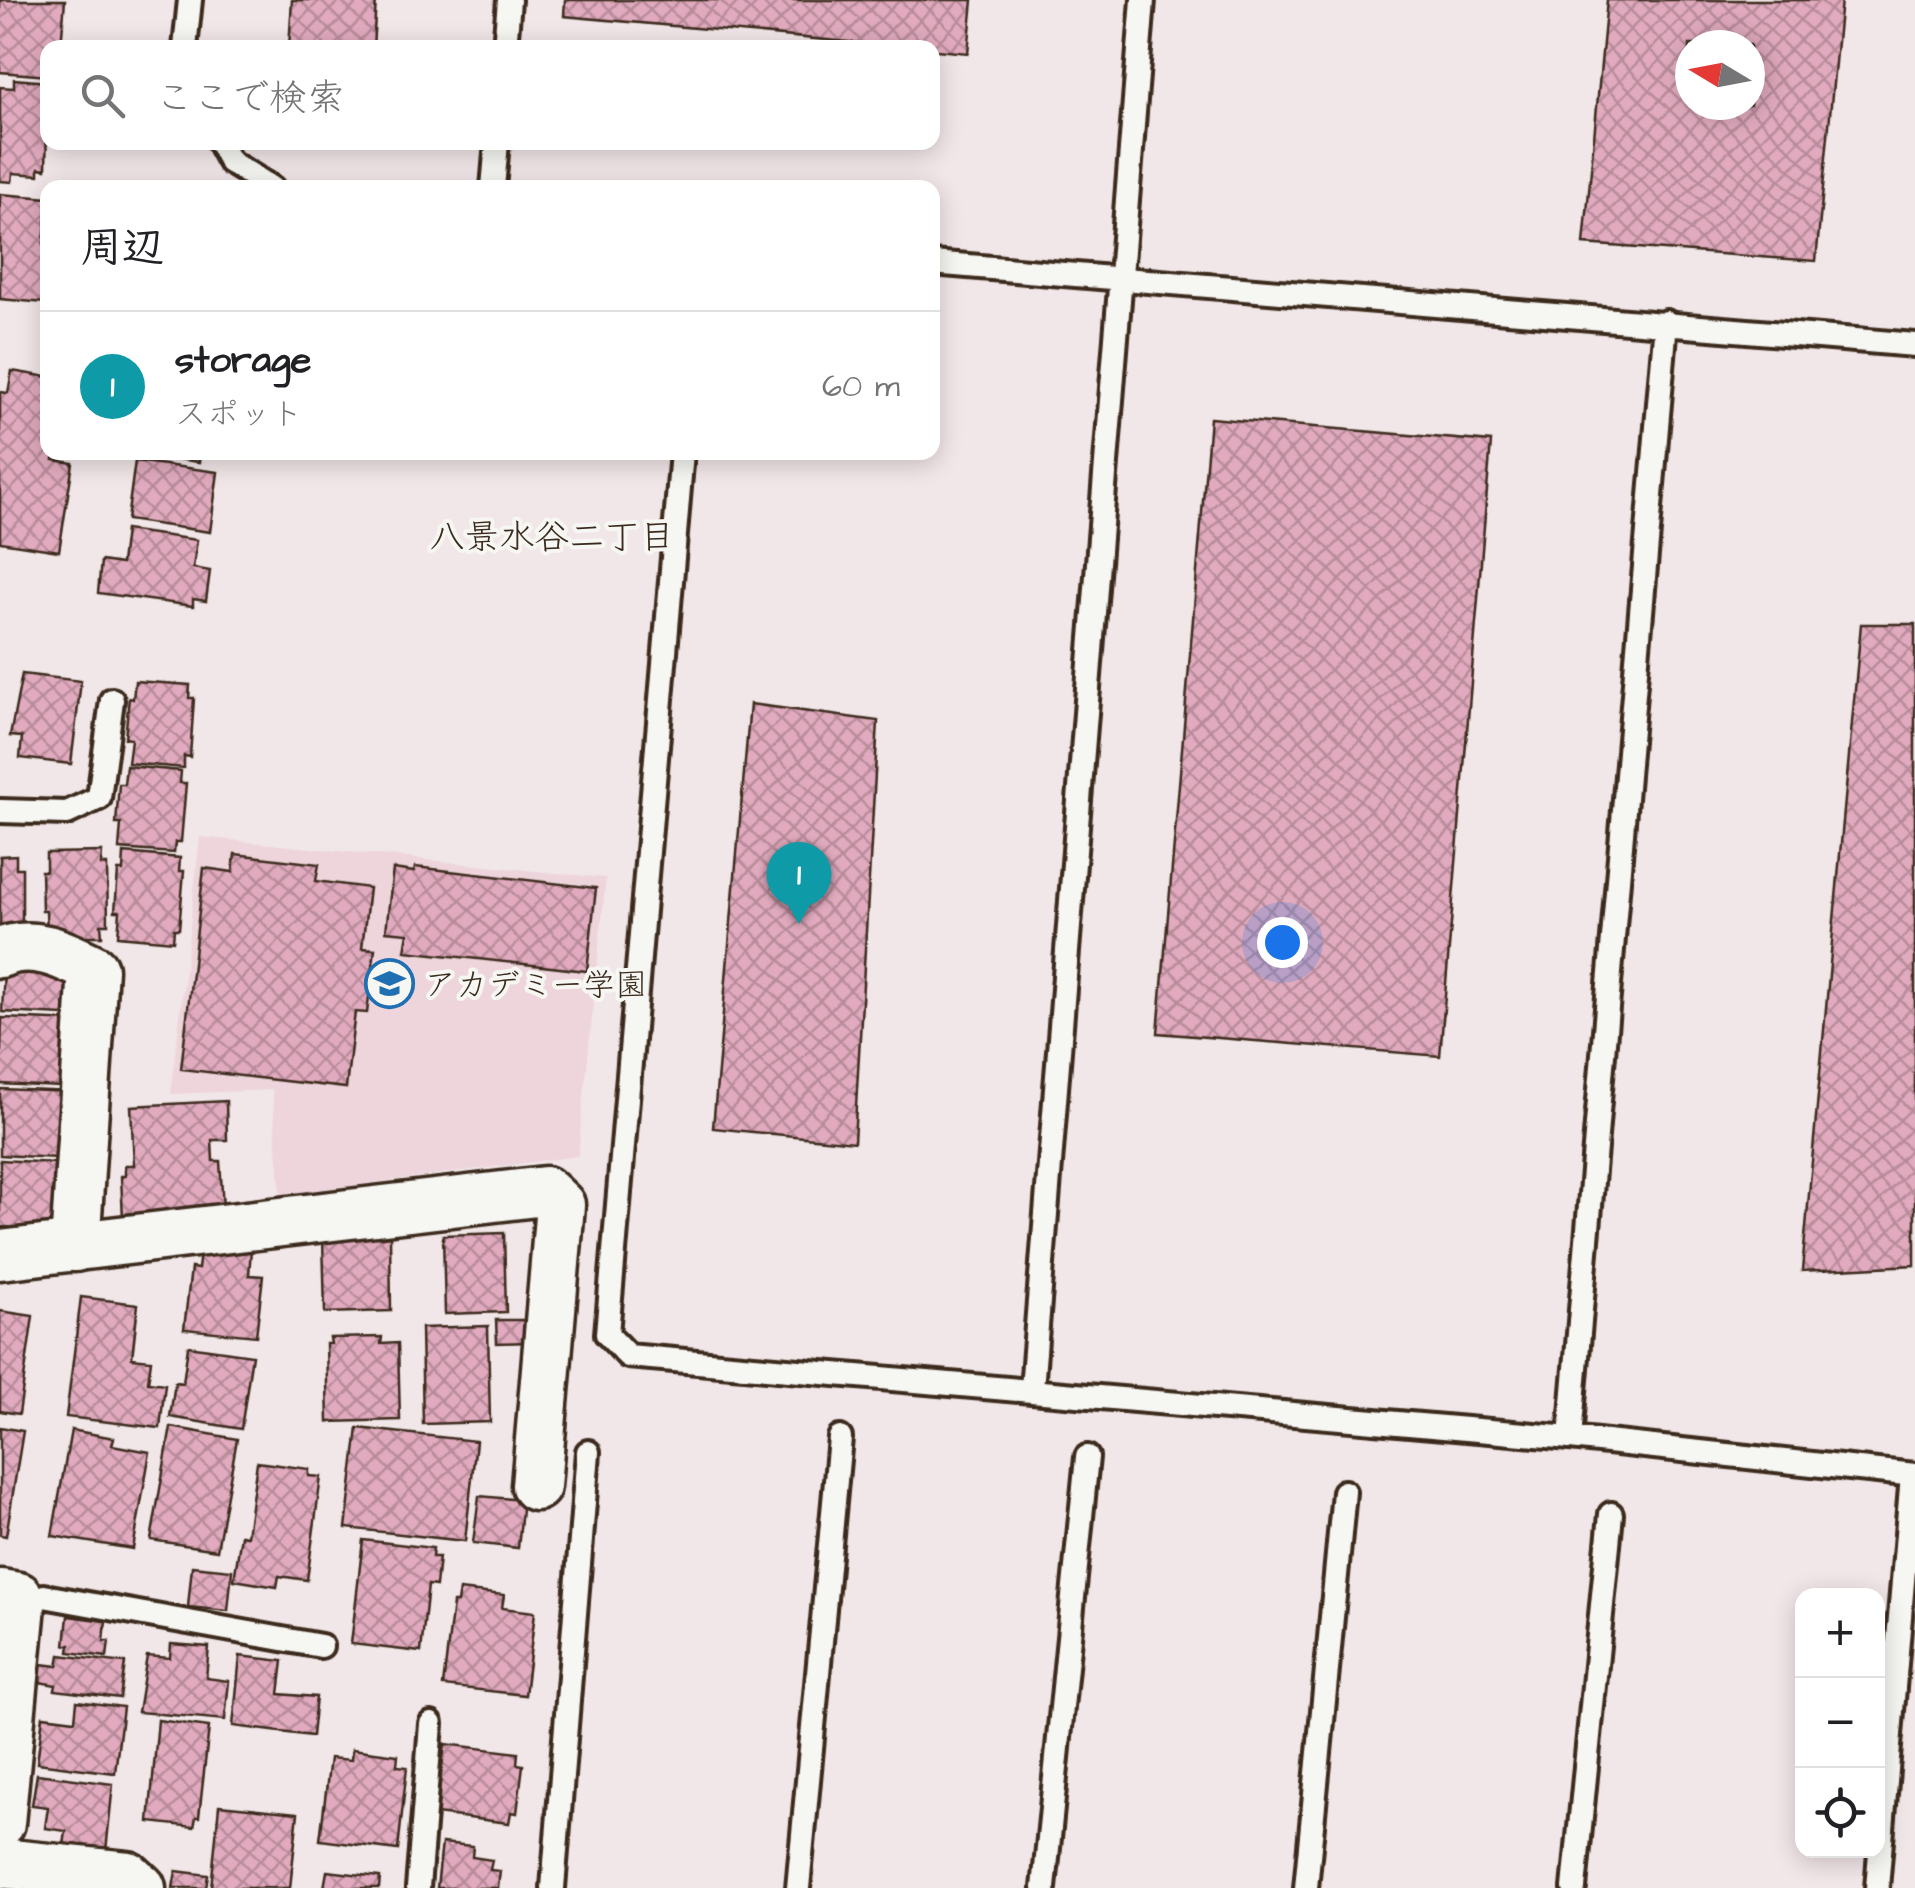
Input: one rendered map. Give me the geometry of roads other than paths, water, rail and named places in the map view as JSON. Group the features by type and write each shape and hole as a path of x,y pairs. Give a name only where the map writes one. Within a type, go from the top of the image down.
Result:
{"street":[{"path":"0,953 19,945 62,954 92,969 74,1247"},
{"path":"0,1255 545,1191 560,1205 536,1486"},
{"path":"0,1824 11,1599"},
{"path":"0,1863 128,1876 142,1888"}],"lane":[{"path":"187,40 190,0"},
{"path":"506,40 509,0"},
{"path":"1032,1390 1143,0"},
{"path":"223,150 230,162 259,180"},
{"path":"493,180 495,150"},
{"path":"940,264 1915,345"},
{"path":"1570,1438 1666,322"},
{"path":"681,460 608,1334 628,1356 1570,1438 1914,1475 1877,1888"},
{"path":"0,811 67,813 99,798 112,700"},
{"path":"798,1888 840,1438"},
{"path":"553,1888 588,1452"},
{"path":"1044,1888 1087,1458"},
{"path":"1306,1888 1344,1492"},
{"path":"1574,1888 1611,1514"},
{"path":"11,1599 44,1596 321,1646"},
{"path":"418,1888 430,1724"}],"place":[{"name":"storage","path":"799,924"},
{"name":"アカデミー学園","path":"389,984"}],"district":[{"name":"八景水谷二丁目","path":"552,536"}]}
